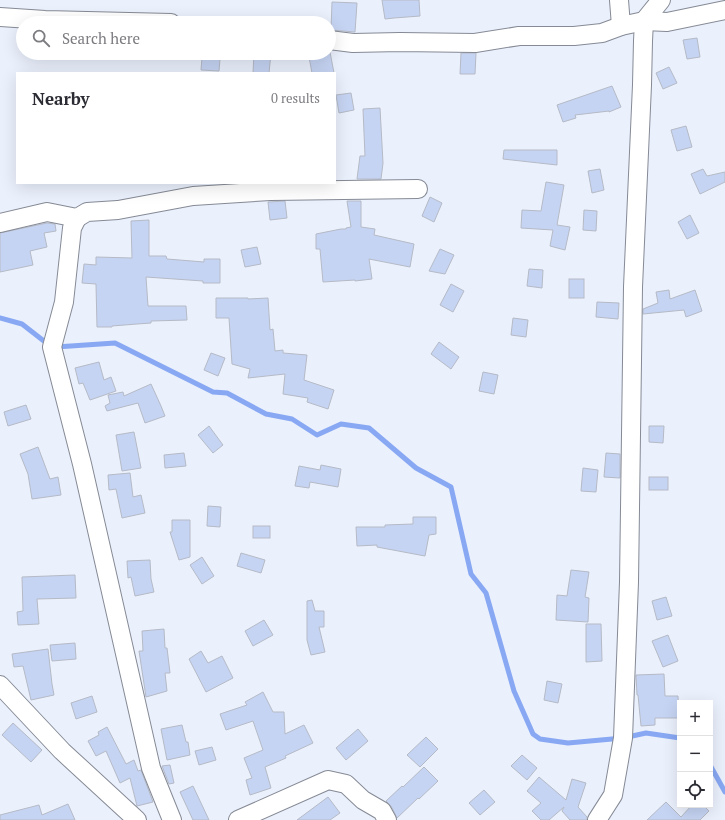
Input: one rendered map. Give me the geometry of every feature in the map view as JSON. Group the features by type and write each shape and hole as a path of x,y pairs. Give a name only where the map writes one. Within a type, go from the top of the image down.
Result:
{"street":[{"path":"619,0 621,26"},
{"path":"597,820 613,795 623,738 629,582 633,287 644,21 661,0"},
{"path":"336,41 353,43 475,43 519,36 574,36 602,33 621,26 644,21 667,22 725,10"},
{"path":"0,17 16,18"},
{"path":"172,820 151,768 82,464 52,347 64,302 72,228 77,218 87,212 118,210 193,196 270,191 418,188"},
{"path":"0,223 47,212 77,218"},
{"path":"0,686 62,751 137,820"},
{"path":"238,820 328,780 346,784 363,800 382,810 387,820"}],"building":[{"path":"382,0 419,0 420,16 385,19"},
{"path":"332,2 357,3 355,32 336,30 336,16 332,16"},
{"path":"697,38 700,57 687,59 683,40"},
{"path":"461,53 476,53 475,74 460,74"},
{"path":"202,60 220,60 219,71 201,70"},
{"path":"254,60 270,60 269,72 253,72"},
{"path":"310,60 332,60 334,72 312,72"},
{"path":"669,67 677,83 663,89 656,73"},
{"path":"612,86 621,107 609,112 575,115 576,118 563,122 557,105"},
{"path":"351,93 354,110 339,113 336,95"},
{"path":"380,108 383,163 381,179 357,179 360,156 365,156 363,109"},
{"path":"686,126 692,147 677,151 671,130"},
{"path":"504,150 557,150 557,165 503,159"},
{"path":"600,169 604,190 592,193 588,171"},
{"path":"703,169 707,176 725,172 725,182 700,194 691,174"},
{"path":"546,182 564,185 557,225 570,227 565,250 550,246 553,230 521,228 522,210 541,211"},
{"path":"430,197 442,203 434,222 422,216"},
{"path":"285,201 287,218 270,220 268,202"},
{"path":"347,201 361,201 361,227 375,229 374,235 414,244 410,267 369,259 372,279 323,282 320,249 316,249 316,234 351,227"},
{"path":"584,210 597,211 596,231 583,230"},
{"path":"690,215 699,233 687,239 678,222"},
{"path":"149,220 149,256 166,256 167,259 204,262 204,259 220,259 220,283 203,283 203,281 146,277 148,306 186,306 187,320 151,321 151,323 97,327 96,284 82,283 84,264 96,265 96,257 132,258 131,221"},
{"path":"47,223 55,224 56,231 44,233 47,247 30,251 33,265 0,272 0,233"},
{"path":"257,247 261,264 245,267 241,250"},
{"path":"440,249 454,255 445,274 429,271"},
{"path":"529,269 543,270 542,288 527,286"},
{"path":"569,279 584,279 584,298 569,298"},
{"path":"451,284 464,291 453,312 440,305"},
{"path":"669,290 670,299 695,290 702,311 686,317 684,310 643,314 643,309 658,303 656,292"},
{"path":"216,298 268,298 270,330 273,329 275,351 283,350 283,353 307,355 304,380 334,390 328,409 307,402 308,398 283,394 285,374 248,378 250,369 232,364 229,318 216,318"},
{"path":"597,302 619,303 618,319 596,317"},
{"path":"513,318 528,320 526,337 511,335"},
{"path":"439,342 459,357 451,369 431,354"},
{"path":"211,353 225,358 218,376 204,370"},
{"path":"99,362 104,380 111,377 116,391 90,400 83,383 79,384 75,368"},
{"path":"483,372 498,375 494,394 479,391"},
{"path":"151,384 165,416 145,423 138,403 107,411 105,406 110,403 108,395 123,392 124,396"},
{"path":"26,405 31,419 8,426 4,412"},
{"path":"209,426 223,445 213,453 198,435"},
{"path":"649,426 664,426 663,443 649,442"},
{"path":"134,432 141,468 122,471 116,435"},
{"path":"38,447 50,479 58,477 61,495 32,499 28,474 20,454"},
{"path":"184,453 186,466 165,468 164,455"},
{"path":"606,453 620,454 620,478 604,477"},
{"path":"321,465 341,469 338,487 310,482 309,488 295,486 299,466 320,470"},
{"path":"583,468 598,470 596,492 581,491"},
{"path":"130,473 133,497 141,495 145,513 122,518 116,489 109,490 108,475"},
{"path":"649,477 668,477 668,490 649,490"},
{"path":"208,506 221,507 220,527 207,526"},
{"path":"413,517 436,517 436,534 429,535 425,556 377,547 377,545 357,546 356,527 385,527 385,525 413,524"},
{"path":"172,520 190,520 190,557 179,560 170,532 172,532"},
{"path":"253,526 270,526 270,538 253,538"},
{"path":"241,553 265,560 261,573 237,566"},
{"path":"202,557 214,576 202,584 190,565"},
{"path":"150,560 151,579 154,592 135,596 131,577 128,578 127,561"},
{"path":"571,570 589,572 585,597 589,598 588,622 556,620 557,595 567,596"},
{"path":"75,575 76,598 37,599 39,624 18,625 17,612 23,611 22,577"},
{"path":"666,597 672,616 657,620 652,601"},
{"path":"312,600 315,611 324,611 324,627 319,627 325,652 311,655 307,640 307,601"},
{"path":"264,620 273,635 253,646 245,631"},
{"path":"586,624 601,624 602,661 586,662"},
{"path":"164,629 165,648 167,648 170,673 165,673 167,691 146,697 139,651 143,651 142,631"},
{"path":"668,635 678,661 663,667 652,641"},
{"path":"75,643 76,659 52,661 50,645"},
{"path":"48,649 54,695 31,700 23,666 14,667 12,654"},
{"path":"201,651 208,663 222,656 233,678 206,692 189,659"},
{"path":"664,674 665,696 678,696 677,718 655,718 655,725 641,726 636,675"},
{"path":"547,681 562,684 558,703 544,700"},
{"path":"263,692 273,712 284,712 285,734 304,725 313,743 285,756 286,758 265,767 271,788 250,795 246,780 252,778 244,758 263,750 253,721 226,730 220,714 247,705 245,702"},
{"path":"92,696 97,712 76,719 71,703"},
{"path":"13,723 42,750 31,762 2,735"},
{"path":"182,725 186,742 188,742 190,755 167,760 161,729"},
{"path":"107,727 126,764 134,760 138,771 141,770 153,802 137,806 130,778 120,783 106,751 96,756 88,741 99,735 98,732"},
{"path":"358,729 368,741 346,760 336,748"},
{"path":"426,737 438,749 420,767 407,755"},
{"path":"212,747 216,760 199,765 195,751"},
{"path":"522,755 537,768 527,780 511,766"},
{"path":"170,765 174,783 169,784 162,766"},
{"path":"424,767 438,781 397,818 391,806 386,801"},
{"path":"539,777 566,800 572,779 586,783 578,807 587,817 587,820 570,820 562,811 564,807 549,820 541,820 532,811 541,803 527,791"},
{"path":"193,786 209,820 193,820 180,792"},
{"path":"484,790 495,802 480,815 469,803"},
{"path":"328,797 340,813 330,820 297,820"},
{"path":"666,802 681,817 689,808 706,808 709,811 700,820 647,820"},
{"path":"68,804 75,820 0,820 0,815 39,805 42,815"}],"waterway":[{"path":"0,318 22,324 49,345"},
{"path":"56,347 115,343 213,392 227,393 266,414 292,419 317,435 341,424 369,428 416,468 451,487 471,574 486,593 514,691 533,734 540,739 568,743 623,738 646,733 677,738"},
{"path":"713,770 725,792"}]}
